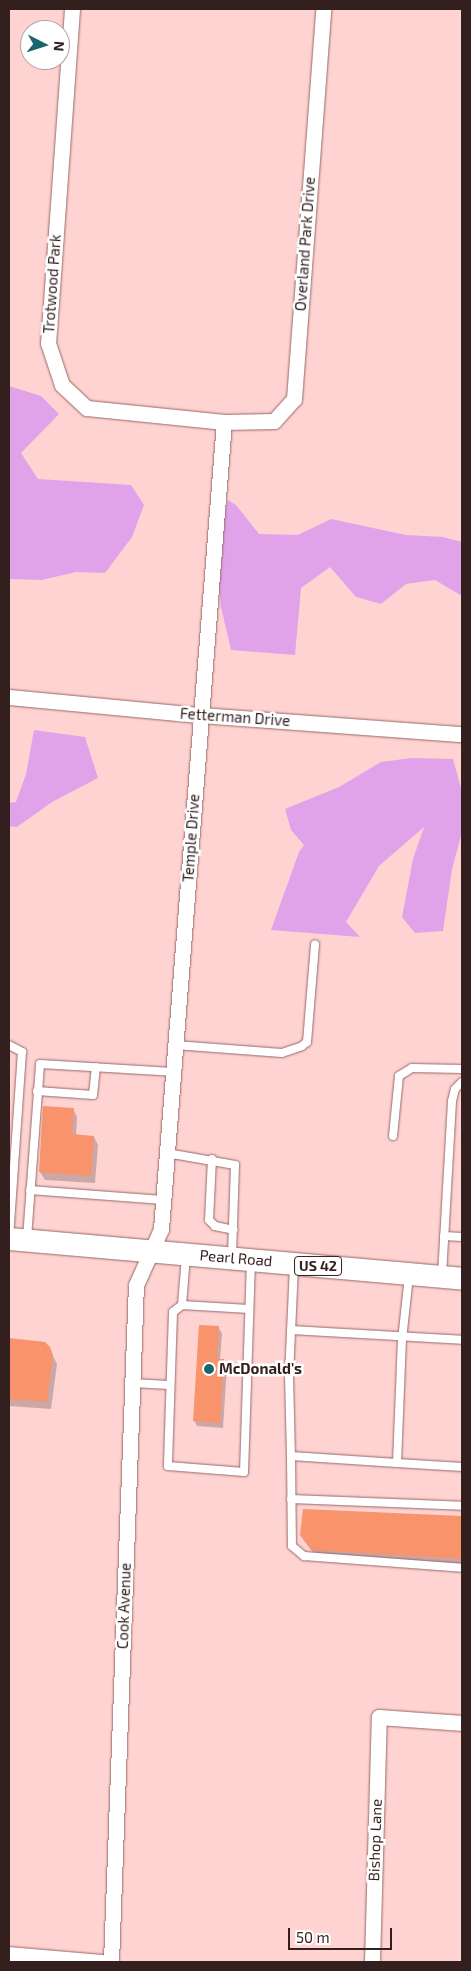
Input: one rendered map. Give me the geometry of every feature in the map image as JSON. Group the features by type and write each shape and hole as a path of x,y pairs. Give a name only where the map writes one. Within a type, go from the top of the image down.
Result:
{"main road":[{"name":"Pearl Road","path":"15,1240 452,1278"}],"street":[{"name":"Trotwood Park","path":"72,9 48,343 62,385 87,408 224,422"},
{"name":"Overland Park Drive","path":"224,422 274,421 294,400 323,9"},
{"name":"Temple Drive","path":"152,1252 161,1229 224,422"},
{"name":"Fetterman Drive","path":"9,697 200,715 462,734"},
{"name":"Cook Avenue","path":"111,1962 136,1285 152,1252"},
{"name":"Bishop Lane","path":"372,1962 379,1717 462,1723"},
{"path":"9,1954 102,1962"}],"lane":[{"path":"175,1045 282,1053 302,1046 307,1042 315,944"},
{"path":"9,1045 22,1052 15,1240"},
{"path":"15,1240 30,1190 40,1064 173,1072"},
{"path":"37,1091 92,1095 96,1067"},
{"path":"393,1136 399,1076 412,1068 462,1069"},
{"path":"452,1278 444,1236 452,1101 455,1089 462,1082"},
{"path":"167,1153 212,1159 235,1165 234,1230 242,1259 249,1309 244,1472 168,1466 169,1385 173,1312 182,1304 186,1254"},
{"path":"212,1159 209,1220 215,1226 234,1230"},
{"path":"30,1190 163,1200"},
{"path":"444,1236 462,1237"},
{"path":"294,1264 291,1330 292,1546 304,1556 462,1568"},
{"path":"397,1464 402,1336 410,1274"},
{"path":"182,1304 249,1309"},
{"path":"291,1330 462,1340"},
{"path":"132,1383 169,1385"},
{"path":"291,1456 462,1467"},
{"path":"291,1499 462,1506"}],"shaded area":[{"path":"9,386 41,396 59,414 21,453 38,479 131,485 144,505 132,537 105,573 76,572 42,580 9,579"},
{"path":"228,500 236,505 259,534 298,535 331,519 406,535 443,537 462,542 462,596 435,580 406,584 381,604 356,597 330,567 301,588 295,655 231,650 221,607 215,555"},
{"path":"34,730 85,737 98,778 52,802 17,827 9,826 9,803 16,802 26,774"},
{"path":"412,758 453,759 462,792 462,832 452,869 443,931 415,933 402,917 413,859 424,827 379,866 346,922 360,937 271,930 299,852 304,845 291,830 285,809 339,787 381,762"}],"building":[{"path":"43,1106 74,1108 72,1134 94,1136 91,1176 39,1172"},
{"path":"199,1325 219,1326 217,1359 224,1359 220,1423 193,1421"},
{"path":"9,1338 45,1342 50,1347 53,1355 47,1402 9,1399"},
{"path":"303,1509 462,1516 462,1559 311,1550 300,1535"}],"place":[{"name":"McDonald's","path":"209,1369"}]}
